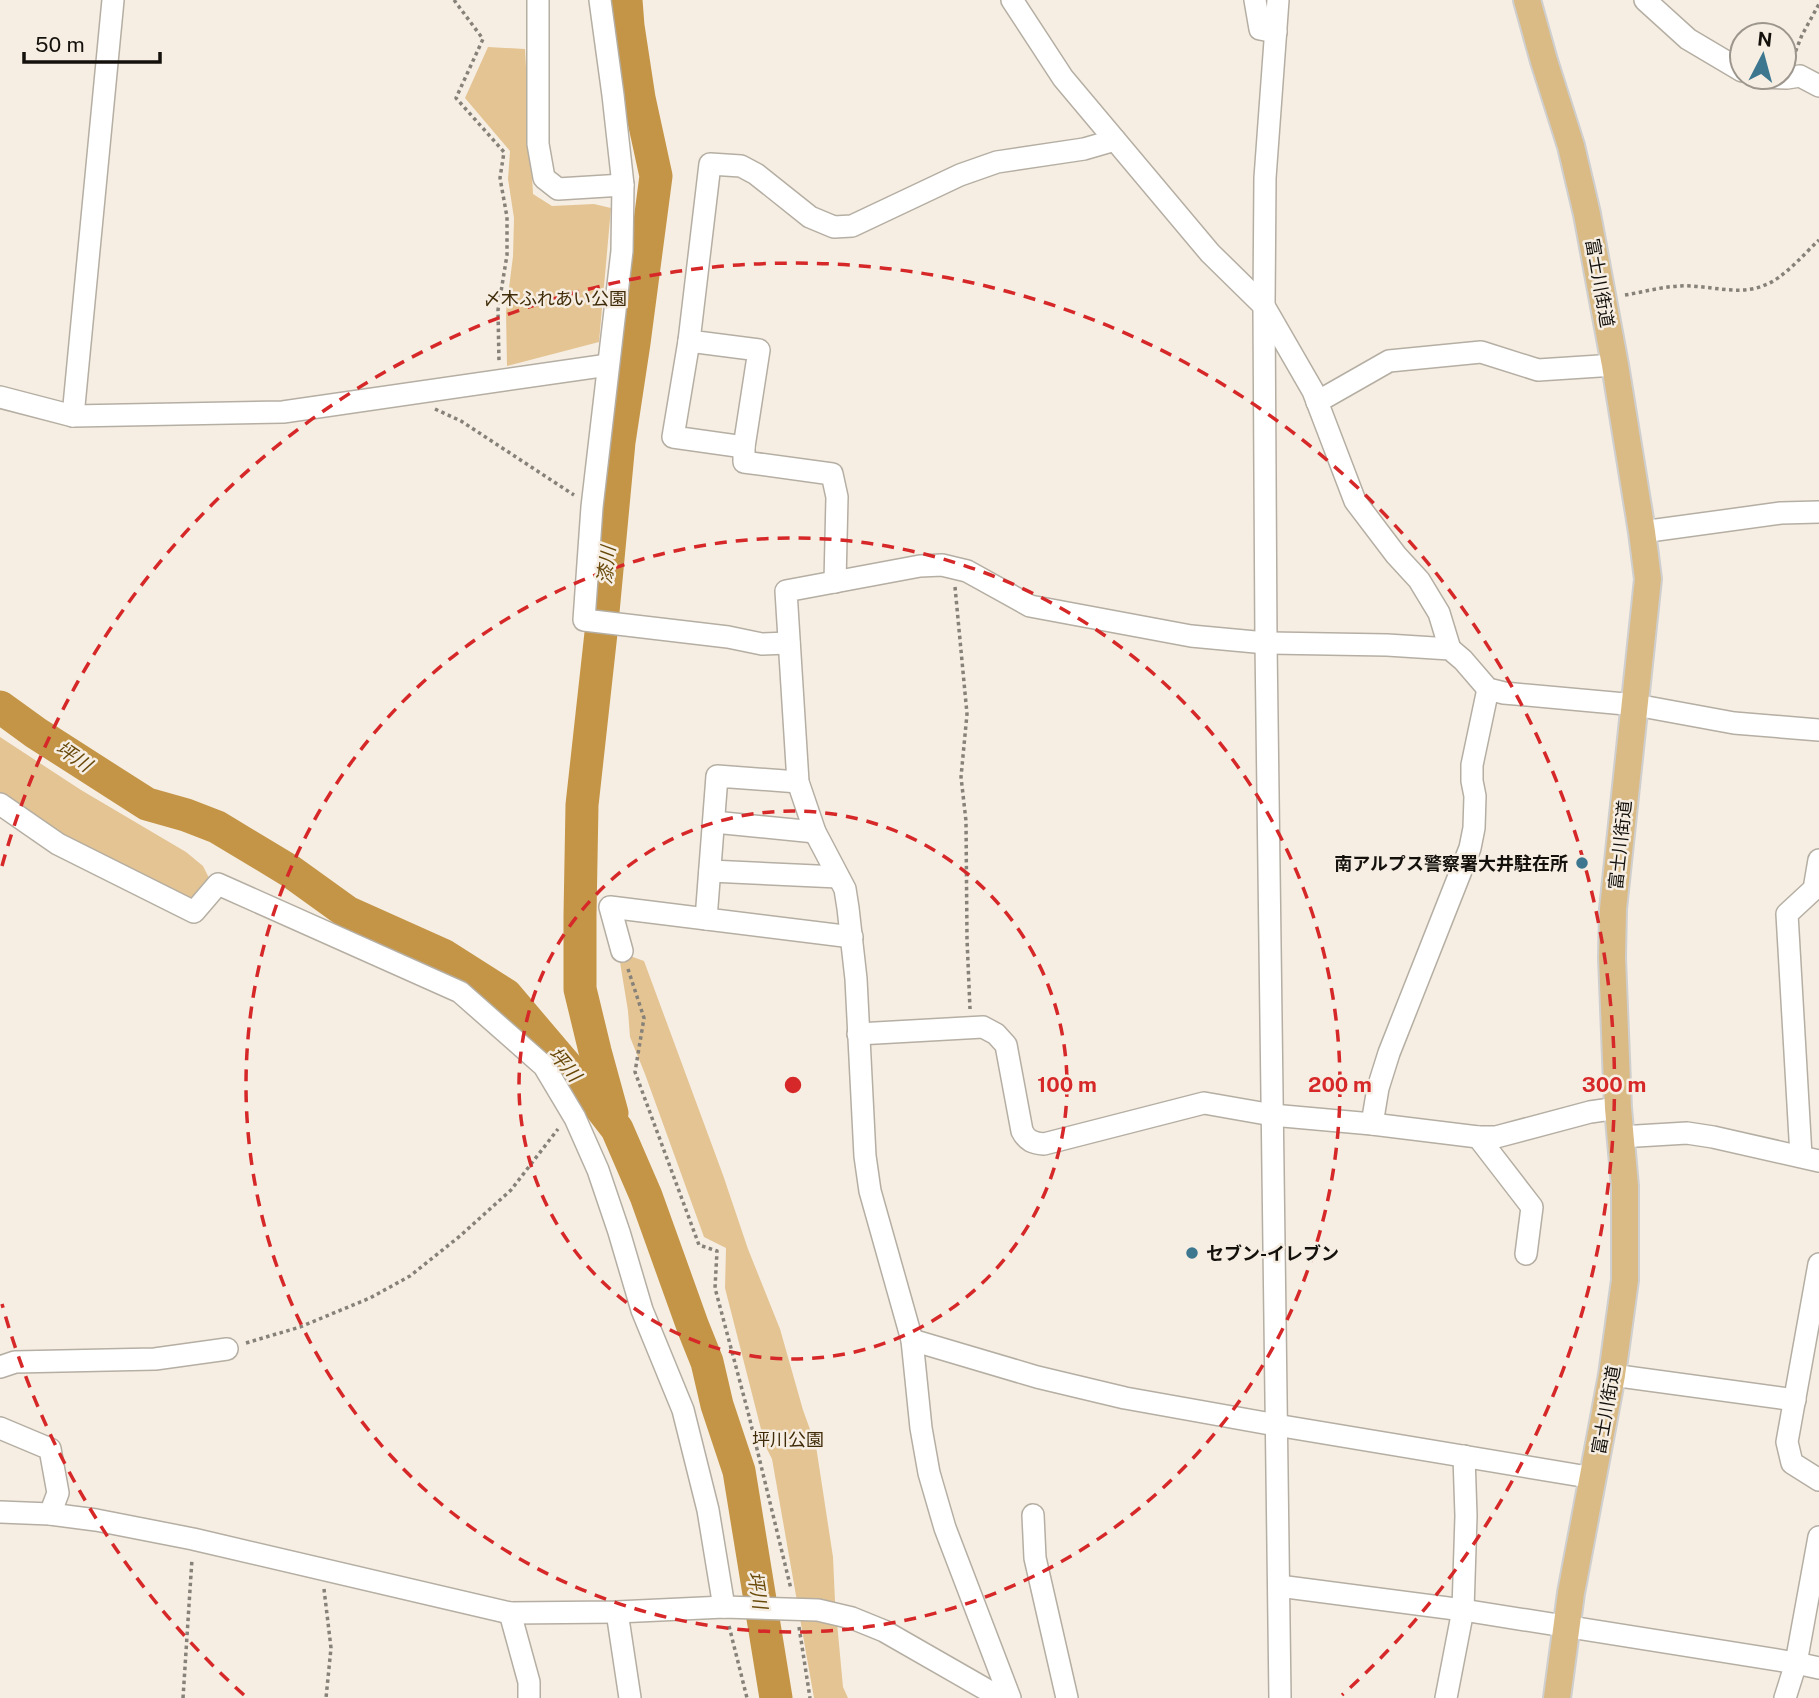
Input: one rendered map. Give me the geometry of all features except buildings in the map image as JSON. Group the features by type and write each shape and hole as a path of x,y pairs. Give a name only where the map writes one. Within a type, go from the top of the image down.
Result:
{"main road":[{"name":"富士川街道","path":"1527,0 1571,146 1587,214 1615,365 1648,579 1613,909 1612,958 1618,1108 1625,1186 1625,1280 1612,1375 1571,1593 1557,1698"}],"street":[{"path":"74,416 113,0"},
{"path":"538,0 538,144 544,178 558,189 623,185"},
{"path":"600,0 623,185 622,251 592,507 584,620 728,637 762,644 789,643"},
{"path":"1012,0 1063,78 1210,253 1264,306 1317,402 1355,501 1396,555 1419,580 1439,613 1450,649 1488,689 1504,693 1636,705 1734,723 1819,730"},
{"path":"1255,0 1260,29 1276,32"},
{"path":"1278,0 1265,178 1264,306 1280,1698"},
{"path":"1645,0 1688,38 1728,62"},
{"path":"1798,76 1819,86"},
{"path":"744,447 673,437 689,341 710,164 741,166 756,174 810,217 834,227 852,226 960,175 997,162 1084,149 1115,140"},
{"path":"689,341 759,351 744,462 832,474 837,497 835,582"},
{"path":"1317,402 1389,361 1481,352 1538,370 1615,365"},
{"path":"0,397 74,416 283,412 608,365"},
{"path":"1642,531 1781,513 1819,512"},
{"path":"1001,1697 929,1473 921,1429 912,1340 870,1191 864,1156 852,937 845,889 815,832 798,782 786,591 920,566 942,565 967,571 1030,606 1191,636 1266,643 1450,649"},
{"path":"1372,1124 1378,1088 1389,1053 1470,848 1475,796 1472,765 1488,689"},
{"path":"706,919 717,776 798,782"},
{"path":"0,804 58,845 194,912 218,884 460,992 544,1066 571,1112 598,1170 642,1310 683,1410 708,1510 724,1607"},
{"path":"714,822 815,832"},
{"path":"1620,1137 1687,1133 1810,1158 1787,914 1814,889 1819,860"},
{"path":"710,871 838,877"},
{"path":"622,951 610,907 852,937"},
{"path":"858,1034 983,1027 996,1034 1006,1045 1022,1132 1026,1139 1044,1144 1204,1103 1272,1115 1478,1137 1496,1137 1590,1112 1618,1108"},
{"path":"1478,1137 1532,1207 1526,1254"},
{"path":"1819,1264 1787,1443 1792,1463 1819,1480"},
{"path":"912,1340 1037,1377 1125,1398 1594,1478"},
{"path":"0,1367 16,1362 155,1359 227,1349"},
{"path":"1612,1375 1795,1400"},
{"path":"0,1428 50,1449 58,1493 50,1514"},
{"path":"1446,1698 1463,1610 1466,1516 1464,1457"},
{"path":"0,1512 50,1514 96,1520 193,1539 510,1613 724,1607 818,1610 852,1618 884,1631 1001,1697"},
{"path":"1033,1515 1035,1558 1067,1698"},
{"path":"1785,1698 1796,1663 1819,1537"},
{"path":"1279,1586 1463,1610 1819,1668"},
{"path":"617,1612 630,1698"},
{"path":"510,1613 529,1682 529,1698"}],"path":[{"path":"454,0 483,39 456,97 504,152 500,178 507,217 507,242 498,310 500,382"},
{"path":"1798,46 1819,4"},
{"path":"1602,299 1677,286 1751,289 1777,278 1819,240"},
{"path":"404,395 461,421 592,507"},
{"path":"954,568 967,714 961,777 966,821 970,1011 968,1028"},
{"path":"622,951 643,1018 635,1072 699,1245 717,1251 715,1288 796,1608 810,1698"},
{"path":"227,1349 300,1327 370,1298 410,1276 511,1190 571,1112"},
{"path":"183,1698 193,1539"},
{"path":"321,1569 331,1648 326,1698"},
{"path":"724,1607 747,1698"}],"green space":[{"name":"〆木ふれあい公園","path":"488,47 525,49 533,194 552,206 594,204 611,208 599,342 507,366 506,312 513,256 514,218 508,179 510,151 465,98"},
{"path":"0,737 81,790 186,852 203,866 210,880 188,905 58,840 0,799"},
{"name":"坪川公園","path":"630,956 644,961 748,1249 780,1329 816,1446 833,1557 843,1687 848,1698 814,1698 772,1459 765,1445 725,1288 726,1248 704,1237 630,1037 620,962"}],"waterway":[{"name":"漆川","path":"612,1113 580,989 580,915 582,805 619,442 656,176 639,98 626,0"},
{"name":"坪川","path":"0,707 147,804 217,827 290,871 347,912 443,955 506,995 590,1094 617,1129 646,1196 707,1362 717,1405 739,1471 776,1698"}],"place":[{"name":"南アルプス警察署大井駐在所","path":"1582,863"},
{"name":"セブン-イレブン","path":"1192,1253"}]}
